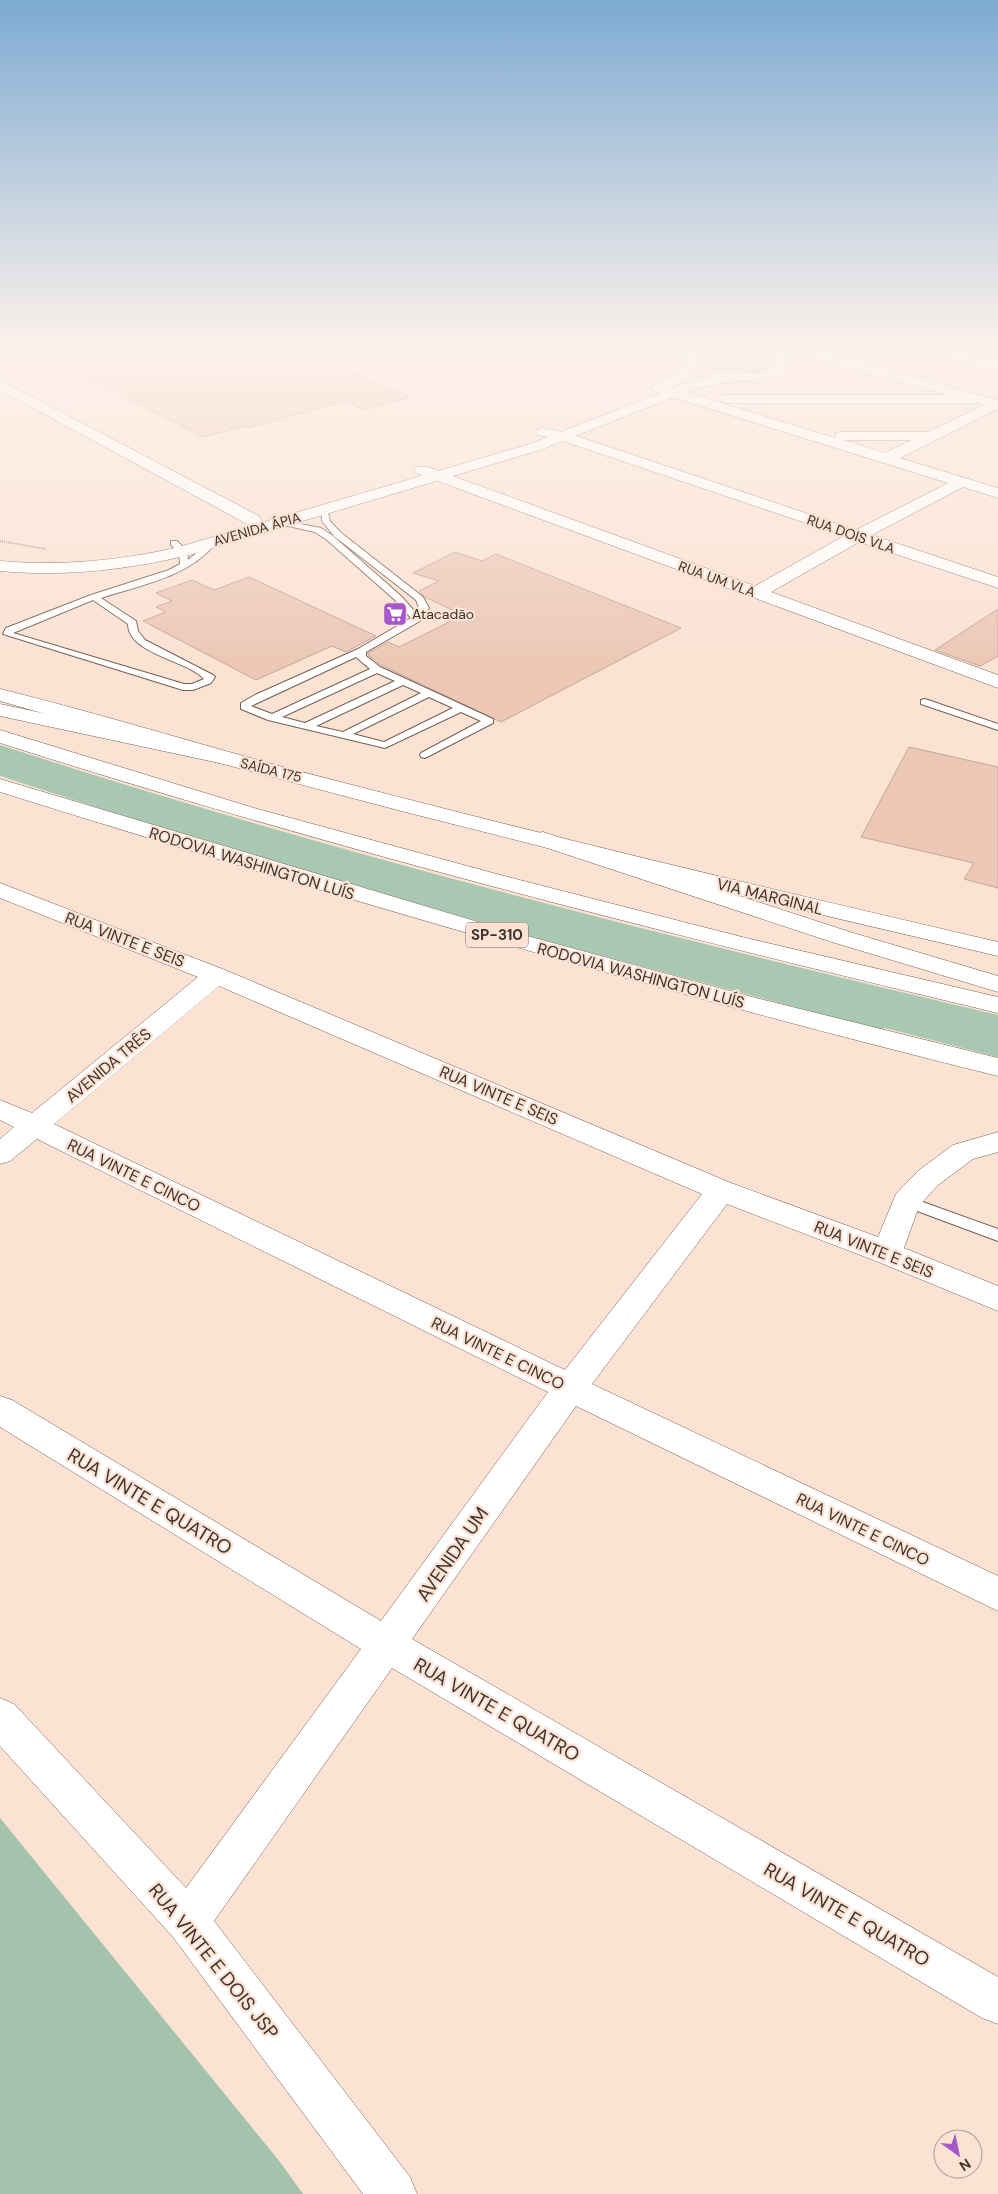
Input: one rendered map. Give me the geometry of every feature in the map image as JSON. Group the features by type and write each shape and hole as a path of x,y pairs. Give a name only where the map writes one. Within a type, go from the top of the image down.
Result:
{"main road":[{"path":"114,453 246,522"},
{"path":"124,453 246,522"},
{"name":"AVENIDA ÁPIA","path":"0,566 24,569 68,570 180,554 324,510 484,453"},
{"name":"AVENIDA ÁPIA","path":"0,553 29,558 68,559 137,551 180,554 246,522 509,453"},
{"name":"RUA DOIS VLA","path":"614,453 998,583"},
{"path":"868,453 998,493"},
{"path":"886,459 897,453"},
{"name":"RUA UM VLA","path":"429,473 998,682"},
{"path":"756,593 857,536 969,484 998,475"},
{"name":"SAÍDA 175","path":"0,695 224,758 543,839"},
{"path":"0,710 224,758"},
{"path":"0,736 264,818 523,888 998,1005"},
{"name":"RODOVIA WASHINGTON LUÍS","path":"0,785 444,920 718,996 998,1067"},
{"path":"543,839 832,934 998,984"},
{"name":"VIA MARGINAL","path":"543,839 845,914 998,948"},
{"name":"RUA VINTE E SEIS","path":"0,890 216,975 721,1190 887,1253 998,1300"},
{"name":"AVENIDA TRÊS","path":"0,1154 216,975"},
{"name":"RUA VINTE E CINCO","path":"0,1109 570,1388 998,1594"},
{"path":"887,1253 906,1201 928,1178 964,1152 998,1142"},
{"name":"AVENIDA UM","path":"188,1922 570,1388 721,1190"},
{"name":"RUA VINTE E QUATRO","path":"0,1410 387,1645 998,2002"},
{"name":"RUA VINTE E DOIS JSP","path":"0,1717 188,1922 381,2178 414,2194"}],"lane":[{"path":"324,510 326,521 337,534 420,599 424,608 417,619 361,651 245,705 247,709 272,718 386,744 461,708"},
{"path":"282,522 318,530 330,538 398,598 417,619"},
{"path":"94,597 133,623 133,631 142,642 211,679 193,687 183,687 8,634 9,630 94,597 180,554"},
{"path":"361,651 360,657 377,669 489,721 425,754"},
{"path":"272,718 377,669"},
{"path":"307,726 403,681"},
{"path":"344,735 430,693"},
{"path":"925,702 998,727"},
{"path":"906,1201 998,1234"}],"path":[{"path":"0,540 52,550"}],"green space":[{"path":"0,745 123,784 372,857 747,955 998,1015 998,1057 885,1028 881,1030 524,935 130,818 0,776"},
{"path":"0,1818 280,2162 303,2194 0,2194"}],"building":[{"path":"455,552 482,561 496,554 681,628 501,722 381,665 368,655 368,653 388,642 399,647 463,615 425,597 419,591 439,581 413,573"},
{"path":"249,577 376,636 346,652 332,646 256,680 143,621 166,612 156,607 172,601 156,593 192,580 214,590"},
{"path":"998,609 998,656 980,666 935,650"},
{"path":"909,747 998,767 998,888 964,879 974,863 861,837"}],"place":[{"name":"Atacadão","path":"395,614"}]}
